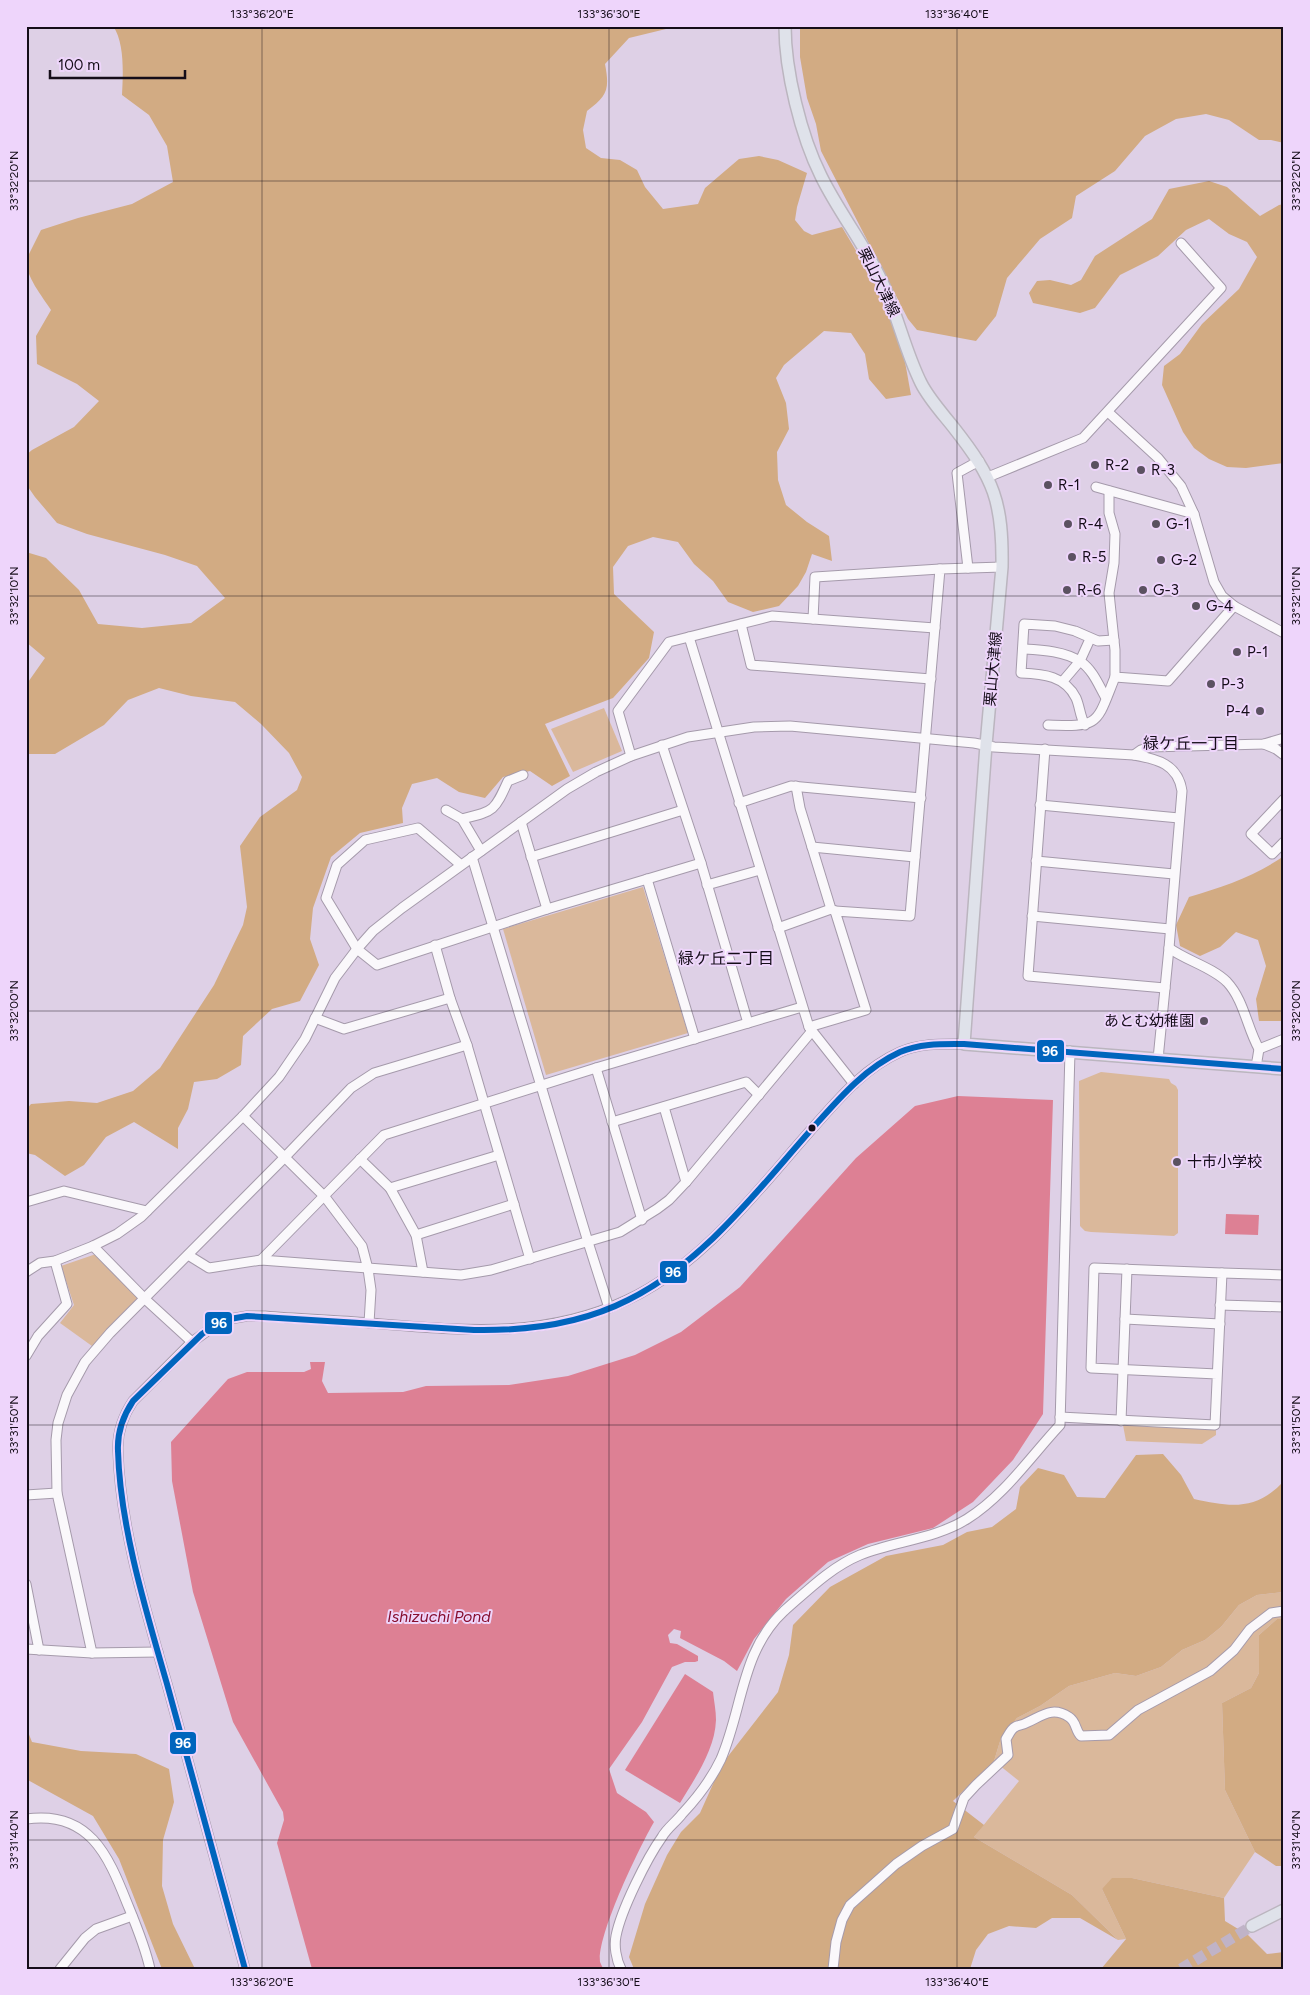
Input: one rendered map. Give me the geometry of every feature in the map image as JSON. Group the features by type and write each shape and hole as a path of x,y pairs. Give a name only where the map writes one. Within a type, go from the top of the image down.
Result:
{"main road":[{"name":"栗山大津線","path":"785,26 789,70 804,133 821,176 883,283 897,315 921,384 979,460 996,495 1000,513 1002,566 986,745 964,1044"},
{"path":"964,1044 1284,1069"},
{"path":"1252,1926 1284,1910"}],"street":[{"path":"988,477 1083,438 1221,288 1181,242"},
{"path":"1108,412 1158,458 1176,479 1194,514 1214,582 1222,596 1234,606 1284,633"},
{"path":"968,568 957,472 979,460"},
{"path":"1096,487 1194,514"},
{"path":"1048,725 1078,726 1085,725 1098,718 1115,677 1114,640 1109,593 1114,563 1115,534 1110,513 1109,491"},
{"path":"813,619 815,577 1002,566"},
{"path":"778,928 833,910 910,916 940,569"},
{"path":"1115,677 1168,681 1234,606"},
{"path":"631,756 618,710 669,642 772,616 935,628"},
{"path":"741,624 752,665 931,679"},
{"path":"1085,725 1076,698 1063,681 1054,677 1022,673 1024,624 1055,626 1098,641 1114,640"},
{"path":"689,637 810,1029 854,1084"},
{"path":"1063,681 1080,662 1090,639"},
{"path":"1023,649 1058,653 1080,662 1094,677 1106,698"},
{"path":"26,1272 40,1263 54,1261 93,1246 117,1234 146,1211 243,1116 264,1094 292,1059 305,1039 335,978 373,931 567,789 596,772 631,756 688,737 754,727 790,726 986,745 1134,755 1164,762 1176,773 1182,791 1158,1059"},
{"path":"1134,755 1150,747 1264,744 1284,738"},
{"path":"1264,744 1284,755"},
{"path":"662,745 701,863 748,1023"},
{"path":"1045,749 1028,976 1165,988"},
{"path":"462,819 489,811 498,805 508,782 523,776"},
{"path":"739,803 786,787 796,786 921,798"},
{"path":"188,1255 209,1268 261,1260 461,1275 490,1270 620,1232 642,1220 670,1200 759,1095 810,1029 866,1010 812,847 800,808 796,786"},
{"path":"1284,799 1251,834 1272,854 1284,842"},
{"path":"1040,805 1179,818"},
{"path":"446,810 462,819 481,851"},
{"path":"531,857 683,810"},
{"path":"520,822 546,909"},
{"path":"461,865 418,828 365,840 337,865 326,898 357,949 377,965 546,909 701,863"},
{"path":"812,847 915,857"},
{"path":"472,857 609,1308"},
{"path":"1036,861 1174,874"},
{"path":"707,885 760,870"},
{"path":"647,879 695,1039"},
{"path":"1032,916 1170,929"},
{"path":"435,945 450,998 467,1045 530,1259"},
{"path":"1169,948 1220,977 1227,982 1238,997 1251,1036 1259,1049 1256,1067"},
{"path":"315,1018 344,1030 450,998"},
{"path":"261,1260 384,1135 596,1068 802,1007"},
{"path":"1259,1049 1284,1039"},
{"path":"245,1969 158,1652 124,1509 117,1449 119,1434 126,1412 133,1401 192,1342 217,1324 230,1319 247,1316 474,1330 509,1330 564,1322 609,1308 650,1287 686,1262 729,1223 854,1084 874,1066 902,1051 932,1044 964,1044"},
{"path":"92,1653 57,1493 56,1440 58,1423 67,1395 85,1362 110,1333 351,1088 374,1073 467,1045"},
{"path":"621,1969 616,1960 615,1937 624,1911 650,1857 663,1835 701,1792 720,1760 731,1729 747,1669 758,1644 773,1623 822,1579 845,1563 871,1551 952,1526 980,1510 1003,1488 1060,1425 1070,1051"},
{"path":"596,1068 642,1220"},
{"path":"612,1122 746,1082 759,1095"},
{"path":"664,1107 686,1182"},
{"path":"243,1116 324,1196 362,1246 371,1290 369,1323"},
{"path":"390,1188 499,1155"},
{"path":"360,1160 390,1188 416,1235 423,1272"},
{"path":"26,1202 64,1191 146,1211"},
{"path":"416,1235 514,1204"},
{"path":"93,1246 145,1299 192,1342"},
{"path":"26,1356 38,1336 67,1304 54,1261"},
{"path":"1217,1374 1091,1368 1094,1268 1284,1275"},
{"path":"1122,1421 1128,1269"},
{"path":"1060,1417 1215,1425 1222,1273"},
{"path":"1220,1305 1284,1307"},
{"path":"1126,1320 1220,1324"},
{"path":"26,1495 57,1493"},
{"path":"26,1584 39,1650"},
{"path":"834,1969 836,1942 842,1920 850,1904 896,1864 922,1846 953,1830 964,1798 1008,1755 1006,1739 1014,1727 1024,1724 1048,1711 1058,1712 1071,1718 1077,1732 1082,1736 1109,1734 1138,1710 1210,1670 1234,1650 1250,1630 1271,1613 1284,1611"},
{"path":"26,1649 92,1653 158,1652"},
{"path":"26,1818 51,1818 64,1821 82,1829 93,1838 111,1863 142,1940 150,1969"},
{"path":"60,1969 84,1938 96,1930 132,1916"}],"shaded area":[{"path":"113,26 669,26 666,29 629,38 605,64 607,86 605,92 599,101 587,111 583,130 586,148 601,158 620,160 637,170 645,187 663,209 698,204 705,188 739,159 759,156 778,160 807,173 795,220 804,231 812,235 842,227 876,286 891,317 902,349 911,395 886,399 869,379 865,354 851,333 824,331 784,365 776,378 786,403 789,429 777,452 778,480 786,505 807,522 829,536 832,561 812,554 806,572 798,586 779,606 753,612 728,602 713,581 694,564 678,542 653,537 628,546 613,567 614,594 654,632 649,658 613,698 545,724 570,776 552,786 530,771 503,777 485,798 459,792 437,778 412,784 402,808 403,823 360,833 331,857 313,908 310,939 319,965 300,1001 272,1009 243,1036 241,1065 217,1079 194,1082 188,1109 178,1128 178,1149 134,1122 106,1137 84,1165 65,1176 35,1155 26,1153 26,1110 31,1104 69,1101 97,1103 133,1091 160,1068 214,985 243,925 247,907 240,846 260,817 297,790 302,777 289,753 261,724 235,702 191,696 159,688 128,700 104,725 55,754 26,754 26,685 45,658 26,642 26,552 46,558 79,590 98,624 142,628 191,623 225,598 197,566 165,555 87,534 57,523 26,484 26,455 74,427 99,401 77,384 37,364 36,336 51,310 32,280 26,260 41,230 132,204 173,182 167,146 149,115 122,95 123,69 120,41"},
{"path":"800,26 1284,26 1284,143 1259,140 1229,120 1206,114 1176,119 1145,136 1115,171 1076,196 1072,218 1040,239 1007,278 996,316 976,341 917,330 908,319 821,151 816,124 807,98 800,57"},
{"path":"1209,181 1227,187 1260,216 1284,204 1284,463 1246,468 1227,467 1209,459 1194,448 1183,432 1162,385 1164,366 1180,354 1202,324 1239,289 1257,257 1247,242 1229,234 1209,219 1186,230 1158,256 1120,275 1095,308 1080,313 1033,303 1029,293 1037,281 1050,280 1071,285 1081,280 1095,256 1152,219 1169,189"},
{"path":"604,708 622,751 573,772 551,729"},
{"path":"1284,856 1284,1021 1259,1021 1256,999 1266,966 1258,940 1236,932 1220,947 1200,956 1180,946 1176,925 1189,897 1238,880"},
{"path":"643,887 688,1033 546,1075 503,929"},
{"path":"1101,1072 1169,1079 1178,1090 1178,1233 1174,1236 1091,1232 1085,1231 1080,1226 1079,1081"},
{"path":"96,1254 140,1298 92,1346 60,1323 74,1305 61,1266"},
{"path":"1123,1425 1216,1430 1216,1435 1202,1444 1126,1441"},
{"path":"1163,1454 1181,1475 1194,1499 1231,1505 1253,1502 1274,1491 1284,1481 1284,1592 1257,1595 1239,1605 1221,1627 1205,1640 1182,1650 1161,1667 1136,1676 1115,1673 1069,1686 1040,1706 1017,1718 1001,1738 994,1761 953,1801 984,1825 974,1837 1072,1895 1118,1940 1080,1918 1052,1918 1036,1928 1009,1926 988,1934 976,1950 970,1969 634,1969 629,1957 645,1904 667,1855 681,1832 700,1813 722,1764 778,1692 789,1655 793,1625 830,1587 886,1556 943,1545 967,1532 992,1527 1016,1509 1020,1487 1038,1468 1064,1475 1077,1497 1105,1498 1136,1455"},
{"path":"1284,1592 1284,1618 1277,1619 1259,1635 1259,1673 1251,1688 1222,1703 1225,1790 1255,1852 1224,1898 1132,1878 1102,1889 1126,1939 1118,1940 1072,1895 974,1837 1019,1781 994,1761 1001,1738 1017,1718 1040,1706 1069,1686 1115,1673 1136,1676 1161,1667 1182,1650 1205,1640 1221,1627 1239,1605 1257,1595"},
{"path":"1284,1618 1284,1866 1276,1866 1255,1852 1225,1790 1222,1703 1251,1688 1259,1673 1259,1635 1277,1619"},
{"path":"26,1727 32,1742 81,1751 136,1754 169,1769 174,1802 163,1840 162,1886 173,1924 195,1969 162,1969 119,1859 93,1816 26,1779"},
{"path":"1112,1878 1132,1878 1224,1898 1225,1921 1248,1935 1267,1954 1284,1952 1284,1969 1101,1969 1126,1939 1102,1889"}],"water":[{"name":"Ishizuchi Pond","path":"958,1096 1053,1100 1043,1414 1013,1460 973,1502 933,1528 868,1544 828,1562 786,1599 754,1639 737,1671 724,1661 680,1638 681,1631 674,1629 668,1635 670,1643 677,1644 698,1656 698,1661 685,1662 672,1667 642,1722 609,1769 617,1793 646,1812 654,1822 620,1892 605,1932 600,1962 603,1969 312,1969 277,1843 284,1820 283,1812 233,1722 193,1592 172,1481 171,1442 228,1379 247,1372 304,1372 311,1369 310,1362 325,1362 322,1381 328,1393 403,1392 426,1386 509,1385 568,1376 635,1355 681,1332 740,1287 856,1158 915,1106"},
{"path":"1226,1214 1259,1215 1258,1235 1225,1234"},
{"path":"685,1674 713,1692 716,1720 715,1731 708,1753 698,1774 680,1803 625,1770"}],"tunnel":[{"path":"1181,1969 1252,1926"}],"transit line":[{"name":"96","path":"245,1969 135,1568 124,1509 118,1451 121,1424 133,1401 202,1334 217,1324 247,1316 494,1330 553,1324 592,1315 610,1308 655,1285 680,1267 748,1202 851,1087 874,1067 900,1052 916,1047 964,1044 1284,1069"}],"place":[{"name":"R-2","path":"1095,465"},
{"name":"R-3","path":"1141,470"},
{"name":"R-1","path":"1048,485"},
{"name":"R-4","path":"1068,524"},
{"name":"G-1","path":"1156,524"},
{"name":"R-5","path":"1072,557"},
{"name":"G-2","path":"1161,560"},
{"name":"R-6","path":"1067,590"},
{"name":"G-3","path":"1143,590"},
{"name":"G-4","path":"1196,606"},
{"name":"P-1","path":"1237,652"},
{"name":"P-3","path":"1211,684"},
{"name":"P-4","path":"1260,711"},
{"name":"あとむ幼稚園","path":"1204,1021"},
{"name":"十市小学校","path":"1177,1162"}],"district":[{"name":"緑ケ丘一丁目","path":"1191,743"},
{"name":"緑ケ丘二丁目","path":"726,958"}]}
